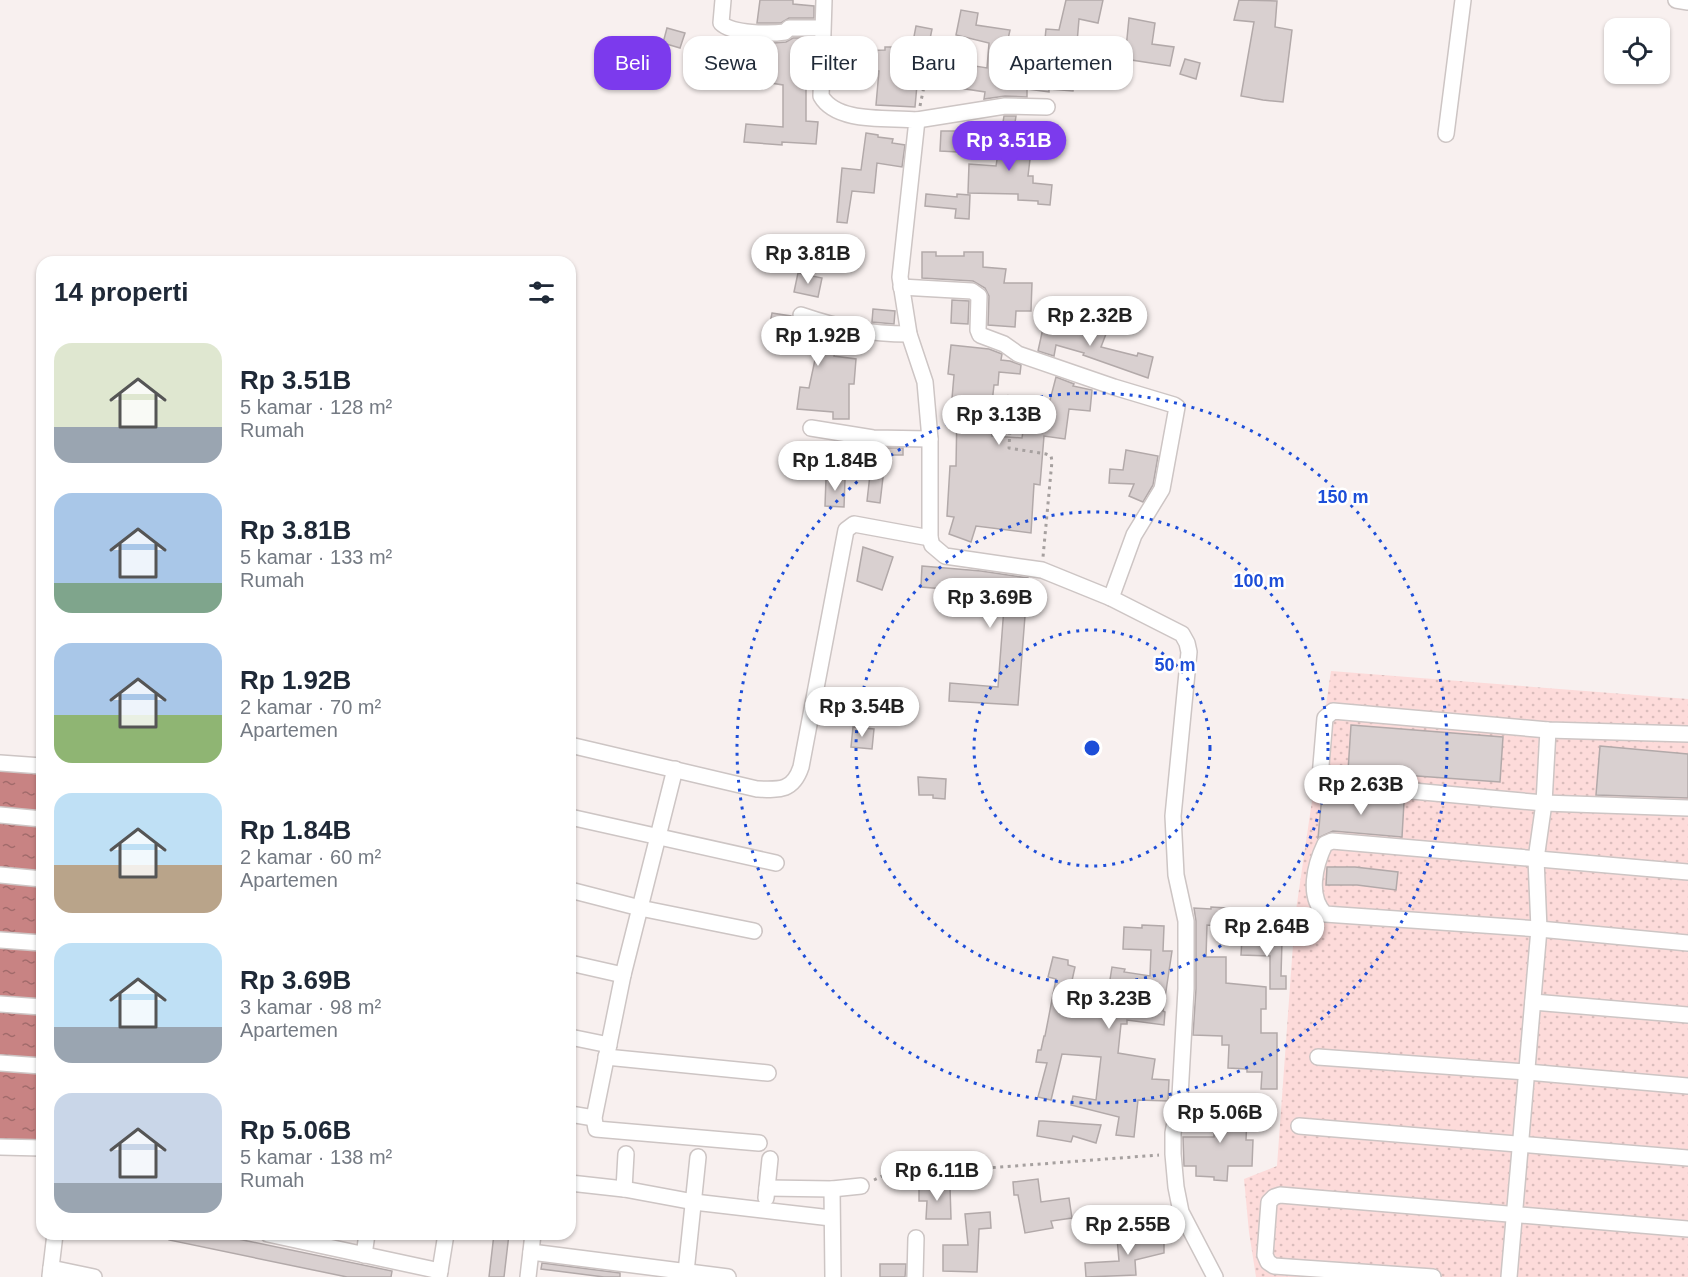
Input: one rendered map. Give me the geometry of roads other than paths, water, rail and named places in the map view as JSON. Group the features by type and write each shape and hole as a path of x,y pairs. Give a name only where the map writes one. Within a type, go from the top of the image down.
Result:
{"street":[{"path":"723,0 721,22 731,29 776,33 785,32 789,28 822,27"},
{"path":"824,0 821,96 826,105 851,115 917,120 1005,106 1047,107"},
{"path":"1446,134 1463,0"},
{"path":"1676,0 1688,2"},
{"path":"917,120 900,278 909,334 925,382 930,439 930,538 932,545 945,556 1042,570 1111,598 1182,634 1187,643 1189,652 1173,816 1176,875 1186,921 1186,989 1180,1096 1173,1133 1173,1154 1181,1212 1215,1277"},
{"path":"902,287 972,291 979,296 978,330 980,335 1004,344 1018,354 1177,407 1162,489 1134,535 1111,598"},
{"path":"801,315 853,331 909,334"},
{"path":"812,428 873,438 930,439"},
{"path":"576,746 757,789 780,790 797,779 801,767 846,530 854,524 930,538"},
{"path":"1688,734 1548,730 1333,711 1324,718 1320,777 1325,783 1544,803 1688,808"},
{"path":"1509,1277 1539,929 1536,859 1544,803 1548,730"},
{"path":"0,763 36,766"},
{"path":"675,769 623,975 594,1118 596,1129 759,1143"},
{"path":"0,815 36,818"},
{"path":"576,818 776,863"},
{"path":"1688,872 1332,842 1324,844 1314,876 1318,907 1324,914 1539,929 1688,943"},
{"path":"0,875 36,878"},
{"path":"576,892 640,908 754,931"},
{"path":"0,940 36,943"},
{"path":"576,964 623,975"},
{"path":"1533,1002 1688,1016"},
{"path":"0,1004 36,1007"},
{"path":"576,1038 608,1051 768,1073"},
{"path":"1318,1057 1527,1071 1688,1086"},
{"path":"0,1063 36,1066"},
{"path":"576,1115 594,1118"},
{"path":"1299,1126 1688,1158"},
{"path":"0,1147 36,1148"},
{"path":"624,1189 626,1154"},
{"path":"686,1272 698,1157"},
{"path":"765,1210 770,1159"},
{"path":"576,1184 624,1189 694,1202 831,1218"},
{"path":"767,1188 832,1189 861,1186"},
{"path":"832,1189 833,1277"},
{"path":"1433,1277 1274,1266 1268,1262 1265,1255 1269,1202 1274,1197 1280,1196 1688,1229"},
{"path":"915,1277 916,1238"},
{"path":"54,1240 51,1273 94,1277"},
{"path":"308,1240 439,1274 445,1240"},
{"path":"364,1255 366,1240"},
{"path":"528,1277 532,1240"},
{"path":"531,1252 728,1277"}],"water":[{"path":"0,762 36,770 36,1148 0,1150"}]}
